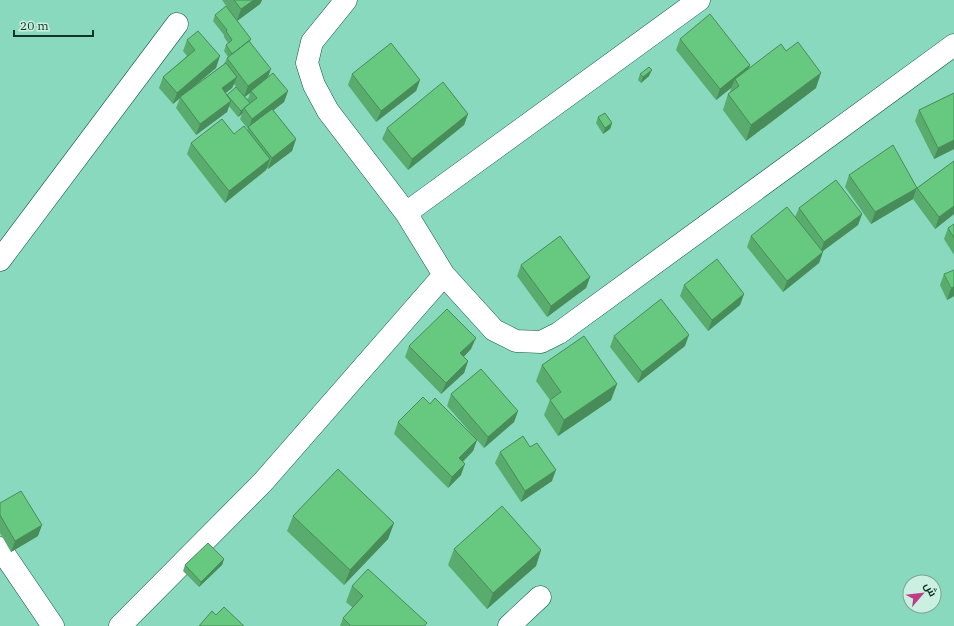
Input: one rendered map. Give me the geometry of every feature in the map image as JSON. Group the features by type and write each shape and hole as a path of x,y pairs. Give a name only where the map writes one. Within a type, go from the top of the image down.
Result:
{"street":[{"path":"346,0 312,42 307,63 314,85 328,111 406,213 444,275 494,330 516,342 541,342 559,333 954,45"},
{"path":"406,213 700,0"},
{"path":"0,260 177,24"},
{"path":"120,626 263,482 444,275"},
{"path":"0,548 53,626"},
{"path":"509,626 540,596"}],"building":[{"path":"234,0 254,0 241,9"},
{"path":"226,6 251,39 232,54 226,45 232,40 226,31 227,30 215,15"},
{"path":"710,14 750,65 720,89 680,39"},
{"path":"198,31 220,56 177,93 163,77 195,50 187,40"},
{"path":"249,41 271,69 248,86 227,58"},
{"path":"798,42 821,73 751,125 728,94 739,86 735,79 781,44 786,51"},
{"path":"391,43 420,80 381,111 352,74"},
{"path":"226,63 237,77 222,88 231,101 200,124 180,97"},
{"path":"649,67 652,70 643,77 640,74"},
{"path":"273,73 288,91 252,119 244,108 257,98 251,91"},
{"path":"443,82 468,114 412,159 387,128"},
{"path":"236,87 250,103 241,111 227,95"},
{"path":"954,93 954,140 938,148 919,110"},
{"path":"272,109 296,139 272,158 248,127"},
{"path":"605,113 612,123 605,128 598,117"},
{"path":"222,119 234,134 244,126 270,159 229,191 191,143"},
{"path":"893,145 917,188 875,212 849,175"},
{"path":"954,161 954,206 939,217 917,188"},
{"path":"836,180 862,214 824,242 799,208"},
{"path":"787,207 823,252 787,281 751,236"},
{"path":"954,224 954,238 948,228"},
{"path":"560,236 590,277 551,306 521,265"},
{"path":"717,259 744,294 712,320 684,285"},
{"path":"954,270 954,287 951,288 944,274"},
{"path":"661,299 689,335 642,372 614,336"},
{"path":"447,309 476,338 460,353 468,361 446,383 409,346"},
{"path":"584,336 617,384 564,420 550,400 561,392 542,365"},
{"path":"481,369 518,411 488,437 451,394"},
{"path":"423,397 430,404 435,398 477,440 459,458 465,464 452,477 398,422"},
{"path":"523,436 530,447 537,443 556,470 525,491 500,452"},
{"path":"338,469 394,523 350,570 293,516"},
{"path":"21,491 42,525 15,541 0,515 0,503"},
{"path":"502,506 541,550 493,593 454,549"},
{"path":"208,543 224,559 201,582 185,565"},
{"path":"368,569 427,623 424,626 351,626 343,618 363,596 352,586"},
{"path":"224,607 244,626 199,626 212,611 216,615"}]}
